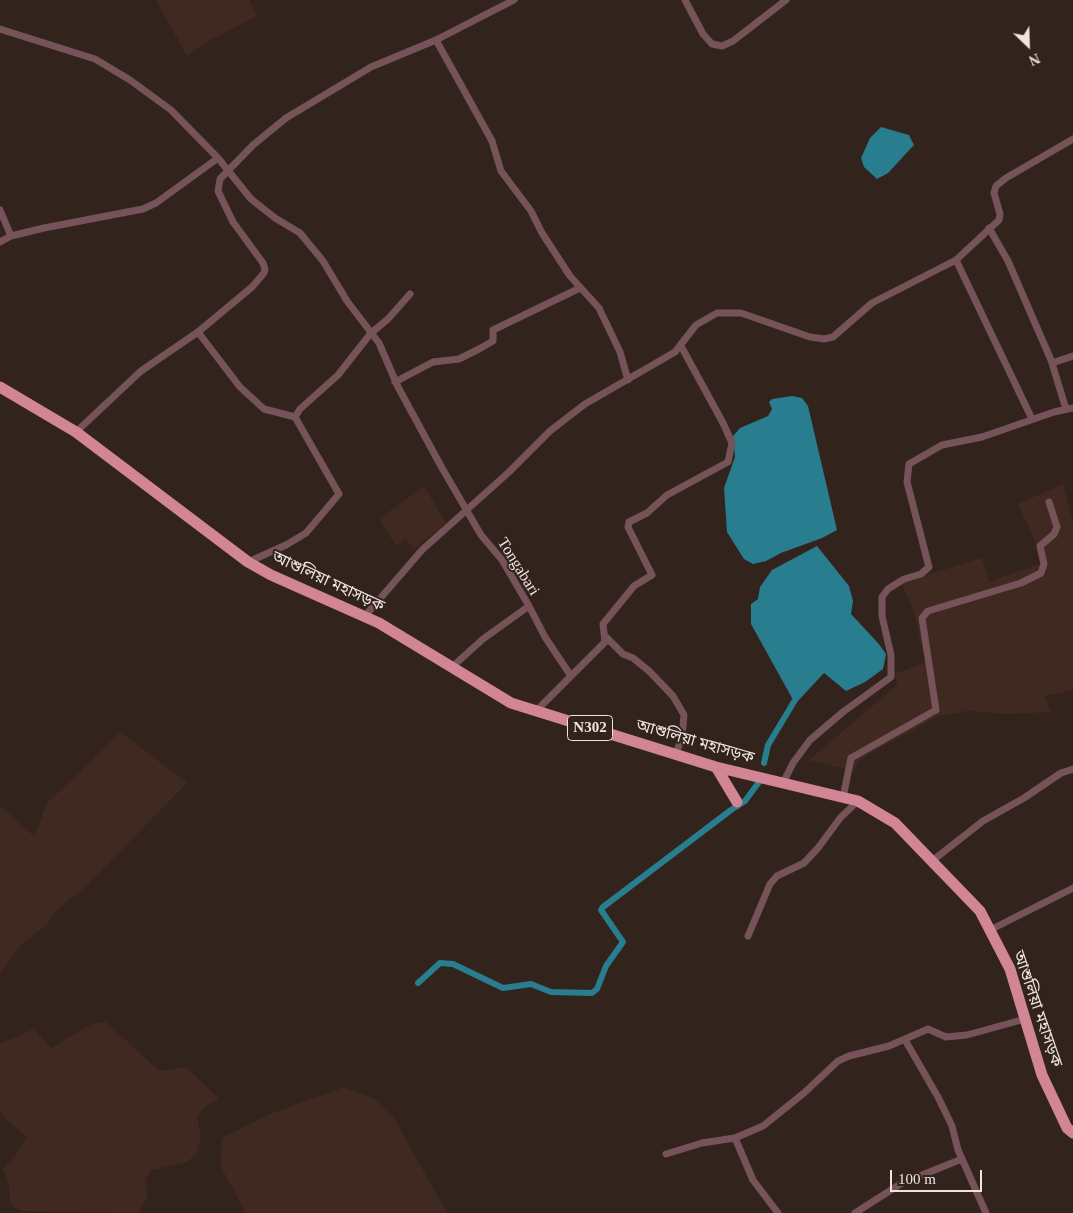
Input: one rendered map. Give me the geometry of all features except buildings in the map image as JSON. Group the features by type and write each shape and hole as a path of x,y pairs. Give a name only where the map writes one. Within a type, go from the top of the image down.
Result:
{"highway":[{"name":"আশুলিয়া মহাসড়ক","path":"0,387 76,432 248,562 271,575 365,616 511,702 716,768 858,801 895,823 980,911 1010,968 1042,1075 1068,1128 1073,1133"},
{"path":"716,768 737,802"}],"street":[{"path":"76,432 141,371 198,332 252,287 265,268 219,195 218,183 253,145 286,118 371,67 436,40 503,2 514,0"},
{"path":"685,0 702,34 712,44 722,46 732,41 786,0"},
{"name":"Tongabari","path":"0,29 95,59 130,80 171,110 218,158 251,199 275,218 300,234 323,262 347,301 379,343 395,382 481,535 502,560 529,606 483,639 452,667"},
{"path":"436,40 492,141 501,170 531,211 553,250 580,288 592,298 609,327 620,352 628,380"},
{"path":"365,616 422,550 468,510 550,431 585,404 675,352 696,325 717,313 741,312 810,337 824,340 832,337 872,304 956,260 999,220 1000,214 994,192 996,186 1006,178 1073,139"},
{"path":"0,242 11,236 143,209 156,203 218,158"},
{"path":"0,210 11,236"},
{"path":"783,783 793,763 810,740 843,712 891,677 891,655 882,616 882,597 888,589 904,579 921,574 929,568 907,482 909,464 937,447 982,437 1070,408 1008,261 989,228"},
{"path":"956,260 1032,419"},
{"path":"395,382 433,362 459,358 479,349 493,341 493,330 580,288"},
{"path":"294,417 300,409 338,375 371,333 388,319 410,294"},
{"path":"198,332 240,387 264,409 294,417 339,494 306,533 286,546 248,562"},
{"path":"536,710 605,642 603,624 634,586 653,573 628,527 629,522 647,513 667,496 728,462 731,455 732,443 723,423 681,346"},
{"path":"1052,362 1073,356"},
{"path":"843,798 851,758 936,710 922,618 928,611 1021,584 1041,573 1044,564 1040,546 1054,534 1057,527 1049,502"},
{"path":"529,606 545,637 571,676"},
{"path":"604,636 623,654 634,658 649,671 673,696 684,715 682,738 676,755"},
{"path":"932,861 983,821 1024,798 1061,773 1073,769"},
{"path":"748,936 770,884 777,876 804,863 818,848 841,817 858,801"},
{"path":"990,930 1073,888"},
{"path":"666,1154 702,1143 735,1138 763,1126 804,1094 838,1061 849,1056 874,1051 905,1040 928,1028 946,1036 960,1035 1025,1019"},
{"path":"905,1040 938,1097 952,1126 962,1159 986,1213"},
{"path":"735,1138 756,1185 778,1213"},
{"path":"855,1213 902,1183 962,1159"}],"shaded area":[{"path":"156,0 249,0 257,16 209,41 187,56"},
{"path":"1063,484 1073,522 1073,690 1045,696 1051,712 1008,714 967,711 938,716 859,760 854,771 809,760 897,685 895,674 925,662 914,611 901,583 982,558 989,582 1045,562 1018,504"},
{"path":"424,486 446,523 414,549 406,539 396,546 379,519"},
{"path":"121,732 187,783 87,885 56,911 46,925 20,946 0,974 0,806 35,837 46,804"},
{"path":"105,1021 159,1071 186,1067 219,1099 204,1108 197,1117 201,1136 197,1153 187,1162 152,1170 145,1180 148,1196 138,1213 20,1211 10,1203 9,1184 3,1169 17,1153 27,1137 6,1119 0,1110 0,1044 34,1029 51,1048 90,1025"},
{"path":"344,1087 374,1099 393,1116 447,1213 246,1213 220,1165 222,1138 265,1116"}],"water":[{"path":"881,127 909,135 914,145 888,173 877,179 864,167 861,158 870,138"},
{"path":"792,396 802,398 808,406 837,530 766,561 753,564 744,559 727,532 724,488 735,457 733,436 740,428 768,416 772,409 769,402 772,399"},
{"path":"817,546 849,586 853,601 851,614 886,654 883,669 865,682 846,691 824,673 797,702 792,698 751,624 751,604 758,599 760,587 772,570"}],"waterway":[{"path":"764,763 768,745 795,700"},
{"path":"418,983 440,963 453,964 503,988 531,984 551,992 592,993 597,989 606,966 623,942 601,910 603,907 745,801 759,782"}]}
